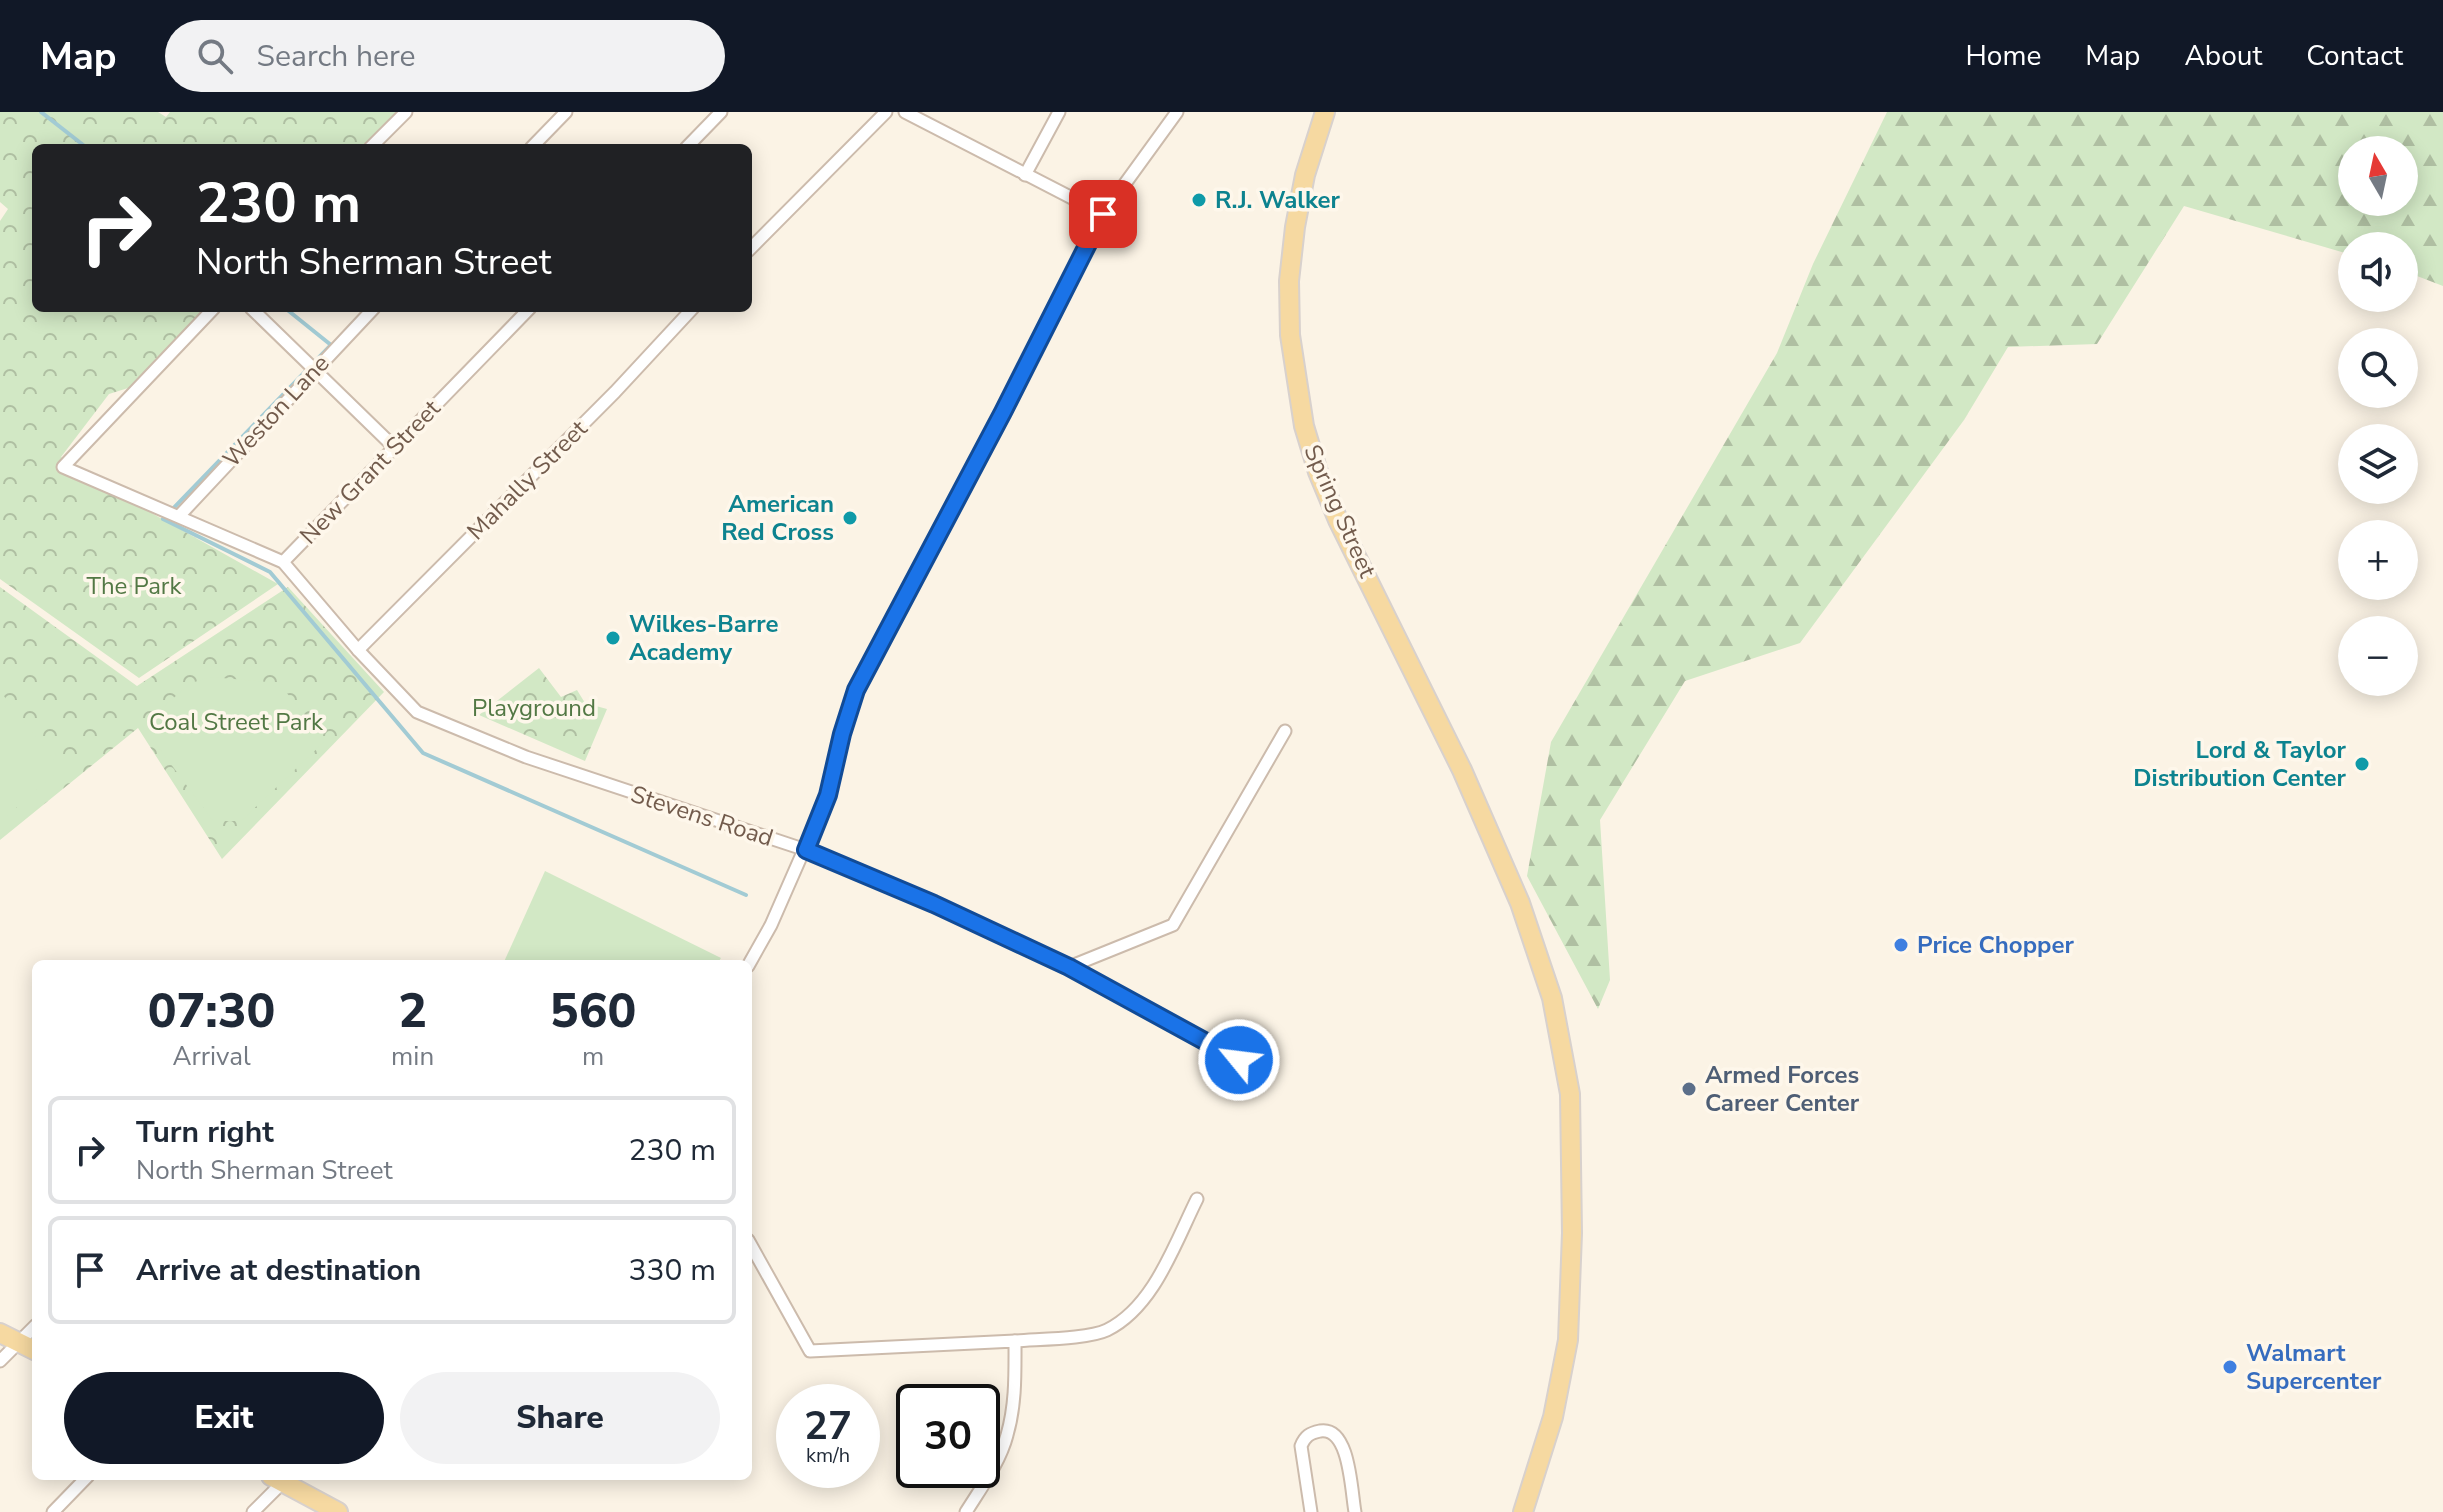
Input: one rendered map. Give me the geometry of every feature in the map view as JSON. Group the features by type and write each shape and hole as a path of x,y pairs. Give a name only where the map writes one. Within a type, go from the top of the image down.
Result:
{"main road":[{"name":"Spring Street","path":"1325,112 1305,175 1289,281 1290,335 1304,426 1318,472 1338,520 1462,770 1520,903 1552,998 1570,1094 1572,1233 1568,1340 1553,1417 1523,1512"},
{"path":"0,1333 32,1349"},
{"path":"279,1480 338,1512"}],"street":[{"path":"374,144 406,112"},
{"path":"535,144 566,112"},
{"path":"690,144 721,112"},
{"path":"752,247 886,112"},
{"path":"905,112 1103,214"},
{"path":"1025,175 1059,112"},
{"path":"751,960 806,850 828,795 856,690 1003,412 1103,214 1177,112"},
{"path":"210,312 63,467 283,562"},
{"path":"255,312 394,447"},
{"name":"Weston Lane","path":"180,515 370,312"},
{"name":"New Grant Street","path":"417,712 358,650 283,562 526,312"},
{"name":"Mahally Street","path":"358,650 615,392 689,312"},
{"name":"Stevens Road","path":"417,712 526,757 806,850 934,904 1069,967 1239,1060"},
{"path":"1069,967 1173,925 1285,731"},
{"path":"752,1247 810,1351 1015,1341 1106,1331 1131,1313 1152,1287 1197,1199"},
{"path":"0,1361 32,1329"},
{"path":"966,1512 993,1468 1007,1436 1015,1390 1015,1341"},
{"path":"1311,1512 1301,1446 1311,1432 1327,1430 1341,1439 1355,1512"},
{"path":"53,1512 84,1480"},
{"path":"253,1512 276,1480"}],"green space":[{"name":"The Park","path":"0,112 158,112 166,117 170,112 404,112 373,144 32,144 32,312 213,312 144,383 109,394 61,457 82,474 278,584 139,678 0,579 0,221 8,209 0,202"},
{"path":"1887,112 2443,112 2443,286 2418,276 2418,232 2338,232 2338,251 2184,206 2097,344 2008,347 1964,420 1800,643 1685,681 1600,820 1610,980 1598,1009 1527,876 1551,742 1777,353 1813,264"},
{"name":"Coal Street Park","path":"0,587 137,686 288,587 384,692 222,859 138,728 0,840"},
{"name":"Playground","path":"539,668 561,697 577,690 585,703 607,709 585,761 479,715"},
{"path":"211,677 268,682 286,692 325,741 241,821 213,821 142,725 191,683"},
{"path":"0,691 61,769 0,822"},
{"path":"545,871 721,958 720,960 505,960"}],"waterway":[{"path":"41,112 82,144"},
{"path":"290,312 331,345 163,519 270,572 423,753 746,895"}],"place":[{"name":"R.J. Walker","path":"1199,200"},
{"name":"American Red Cross","path":"850,518"},
{"name":"Wilkes-Barre Academy","path":"613,638"},
{"name":"Lord & Taylor Distribution Center","path":"2362,764"},
{"name":"Price Chopper","path":"1901,945"},
{"name":"Armed Forces Career Center","path":"1689,1089"},
{"name":"Walmart Supercenter","path":"2230,1367"}],"route":[{"path":"1103,214 1003,412 856,690 828,795 806,850 934,904 1069,967 1239,1060"}]}
